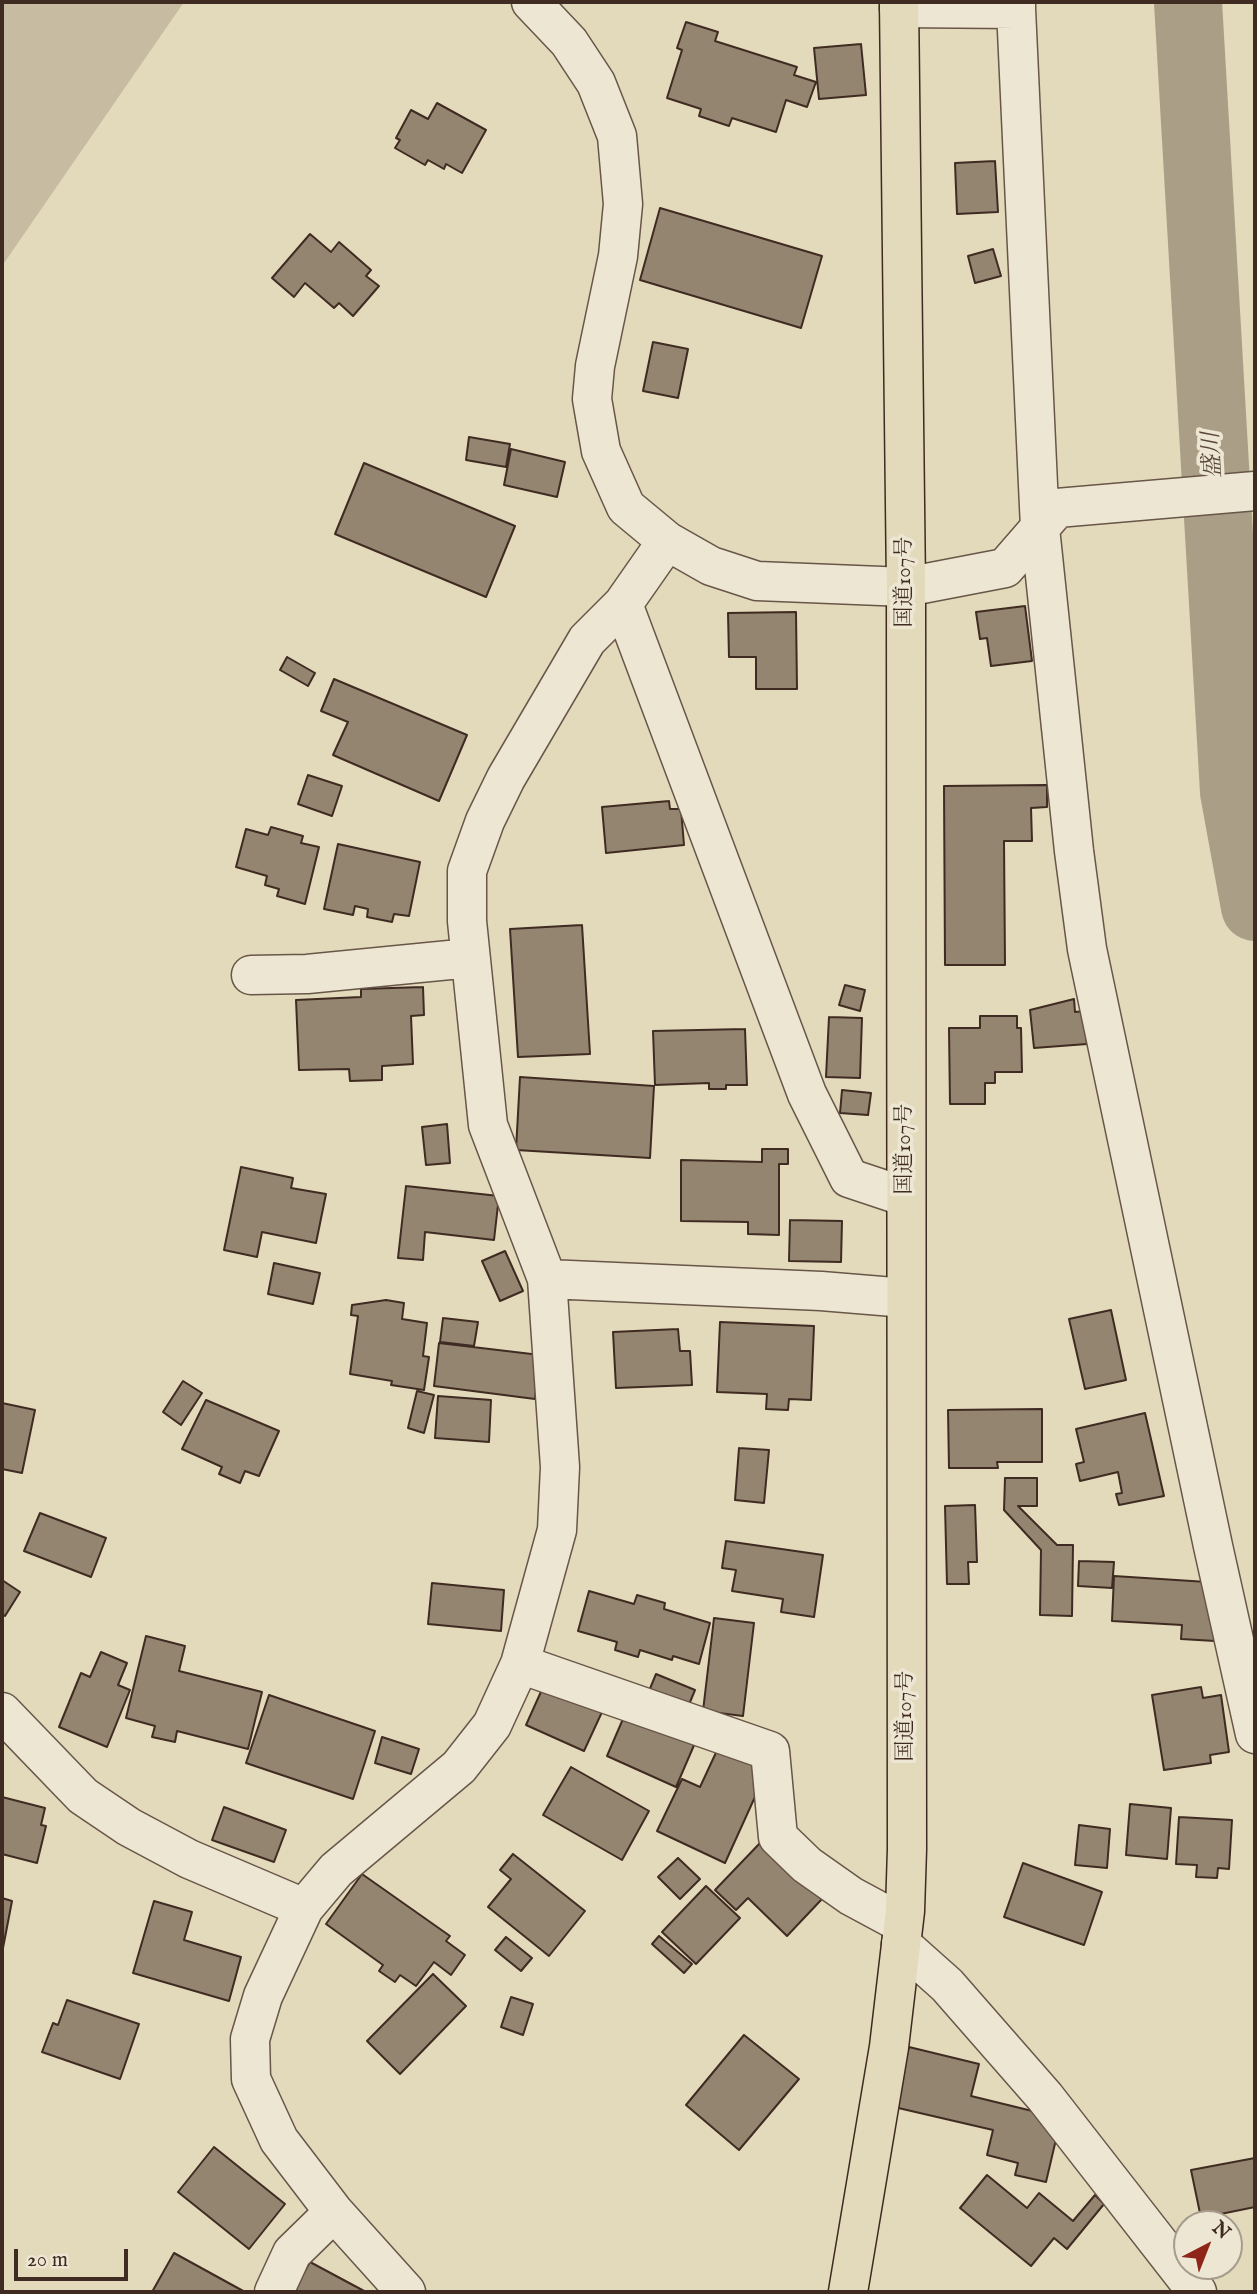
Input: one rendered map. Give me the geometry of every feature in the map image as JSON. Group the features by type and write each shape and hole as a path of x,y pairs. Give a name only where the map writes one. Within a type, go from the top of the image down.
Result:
{"highway":[{"name":"国道107号","path":"848,2292 890,2047 902,1934 907,1849 906,587 899,5"}],"street":[{"path":"531,2 569,42 596,83 617,136 623,204 618,256 595,366 593,399 601,451 626,506 667,541 711,566 757,580 906,587 1005,568 1049,518 1255,491"},
{"path":"899,5 1016,5 1073,838 1087,949 1255,1734"},
{"path":"406,2292 334,2211 279,2140 251,2078 250,2039 263,1996 304,1908 336,1870 459,1767 492,1725 520,1664 558,1530 560,1467 547,1279 488,1125 467,922 467,871 485,821 506,778 587,640 623,604 667,541"},
{"path":"623,604 807,1094 849,1178 906,1197"},
{"path":"251,975 307,974 470,958"},
{"path":"547,1279 906,1297"},
{"path":"520,1664 771,1751 778,1837 807,1865 902,1934 1045,2097 1197,2292"},
{"path":"2,1712 82,1796 128,1828 188,1859 304,1908"},
{"path":"274,2292 292,2253 334,2211"}],"shaded area":[{"path":"2,2 184,2 2,266"}],"building":[{"path":"686,22 718,32 715,41 797,67 794,75 816,82 807,107 786,100 776,132 732,118 729,126 699,116 701,109 667,98 682,50 677,48"},
{"path":"861,44 866,95 819,99 814,48"},
{"path":"437,103 486,130 462,173 446,164 444,169 428,160 425,165 395,148 400,140 396,138 411,110 428,119"},
{"path":"995,161 998,212 957,214 955,163"},
{"path":"660,208 822,256 801,328 640,280"},
{"path":"310,234 331,252 339,242 371,270 366,276 379,286 353,316 339,303 334,308 305,283 294,297 272,278"},
{"path":"993,249 1001,276 975,283 968,256"},
{"path":"653,342 688,349 678,398 643,391"},
{"path":"469,437 510,444 506,467 466,460"},
{"path":"511,449 565,462 557,497 504,485"},
{"path":"364,463 515,526 486,597 335,534"},
{"path":"1025,606 1032,661 991,666 987,638 980,639 976,612"},
{"path":"796,612 797,689 756,689 756,657 729,657 728,613"},
{"path":"287,657 315,673 308,686 280,670"},
{"path":"334,679 467,735 439,801 333,755 348,722 321,711"},
{"path":"308,775 342,786 332,816 298,804"},
{"path":"1047,785 1047,807 1031,808 1032,841 1004,841 1005,965 945,965 944,786"},
{"path":"669,801 670,809 681,809 684,845 606,853 602,807"},
{"path":"271,827 303,836 301,843 319,847 305,904 277,896 279,889 265,885 267,876 236,867 246,829 268,835"},
{"path":"338,844 420,862 409,916 394,914 392,922 367,917 368,909 355,906 353,915 324,909"},
{"path":"582,925 590,1054 518,1057 510,929"},
{"path":"845,985 865,990 860,1011 839,1005"},
{"path":"423,987 424,1015 411,1016 413,1064 382,1066 382,1080 350,1081 349,1069 299,1070 296,1000 361,997 361,989"},
{"path":"1074,999 1075,1012 1084,1011 1087,1044 1034,1048 1030,1010"},
{"path":"980,1016 1017,1016 1017,1028 1021,1028 1022,1072 995,1072 995,1083 985,1083 985,1104 950,1104 949,1028 980,1028"},
{"path":"829,1017 862,1018 860,1078 826,1077"},
{"path":"745,1029 747,1085 726,1085 726,1089 709,1089 709,1083 655,1085 653,1031"},
{"path":"520,1077 654,1086 650,1158 516,1150"},
{"path":"842,1090 871,1093 868,1115 840,1113"},
{"path":"447,1124 450,1163 426,1165 422,1127"},
{"path":"762,1149 788,1149 788,1164 779,1164 779,1235 748,1234 748,1222 681,1221 681,1160 762,1162"},
{"path":"241,1167 293,1178 291,1188 326,1194 316,1243 262,1232 257,1257 224,1250"},
{"path":"406,1186 499,1196 494,1240 425,1232 423,1260 398,1258"},
{"path":"790,1220 842,1221 841,1262 789,1261"},
{"path":"505,1251 523,1291 500,1301 482,1261"},
{"path":"274,1263 320,1273 313,1304 268,1294"},
{"path":"386,1300 404,1303 402,1319 427,1323 423,1356 429,1357 424,1390 350,1374 358,1316 351,1315 352,1305"},
{"path":"1111,1310 1126,1380 1085,1389 1069,1319"},
{"path":"443,1318 478,1322 474,1346 440,1342"},
{"path":"720,1322 814,1326 811,1400 789,1399 788,1410 766,1409 767,1394 717,1392"},
{"path":"678,1329 680,1351 690,1351 692,1385 616,1388 613,1332"},
{"path":"439,1343 540,1355 535,1399 434,1386"},
{"path":"183,1381 202,1393 181,1425 163,1412"},
{"path":"417,1391 434,1395 424,1433 408,1428"},
{"path":"438,1396 491,1400 489,1442 435,1438"},
{"path":"206,1400 279,1431 259,1476 245,1471 240,1483 219,1474 222,1467 182,1449"},
{"path":"2,1403 35,1410 22,1473 2,1469"},
{"path":"1042,1409 1042,1462 997,1462 998,1468 949,1468 948,1410"},
{"path":"1145,1413 1164,1496 1119,1505 1116,1494 1122,1493 1118,1472 1080,1481 1076,1464 1084,1462 1076,1429"},
{"path":"739,1448 769,1450 764,1503 735,1500"},
{"path":"1005,1478 1037,1478 1037,1506 1018,1506 1057,1545 1073,1545 1072,1616 1040,1615 1041,1550 1004,1510"},
{"path":"975,1505 977,1562 968,1562 969,1584 947,1584 945,1506"},
{"path":"40,1513 106,1538 91,1577 24,1551"},
{"path":"726,1541 823,1555 814,1617 781,1612 783,1599 732,1591 736,1570 722,1568"},
{"path":"1079,1561 1114,1562 1112,1588 1078,1586"},
{"path":"1114,1576 1207,1582 1215,1641 1181,1639 1182,1625 1112,1621"},
{"path":"2,1580 20,1592 5,1616 2,1614"},
{"path":"432,1583 504,1590 501,1631 428,1624"},
{"path":"589,1591 634,1604 637,1595 665,1603 664,1609 710,1623 699,1664 673,1656 672,1660 640,1650 638,1657 615,1650 617,1642 578,1631"},
{"path":"714,1618 754,1623 743,1716 703,1711"},
{"path":"146,1636 185,1646 179,1671 262,1692 248,1749 177,1731 175,1742 152,1737 155,1726 126,1718"},
{"path":"101,1652 127,1663 118,1685 130,1690 107,1747 59,1727 81,1673 90,1677"},
{"path":"656,1674 695,1690 688,1707 649,1691"},
{"path":"544,1685 602,1712 584,1751 526,1725"},
{"path":"1201,1687 1203,1698 1221,1695 1229,1752 1210,1755 1211,1763 1164,1770 1152,1695"},
{"path":"269,1695 375,1731 353,1799 246,1763"},
{"path":"629,1705 698,1736 676,1787 607,1756"},
{"path":"382,1737 419,1749 411,1774 375,1763"},
{"path":"720,1744 769,1766 725,1863 657,1831 682,1779 700,1787"},
{"path":"571,1767 649,1811 622,1860 543,1815"},
{"path":"2,1797 45,1808 41,1825 46,1826 37,1863 2,1854"},
{"path":"1130,1804 1171,1808 1167,1859 1126,1855"},
{"path":"224,1807 286,1830 274,1862 212,1840"},
{"path":"1179,1817 1232,1820 1229,1869 1218,1868 1217,1878 1196,1877 1197,1865 1176,1864"},
{"path":"1079,1825 1110,1829 1107,1868 1075,1865"},
{"path":"761,1842 822,1899 787,1936 748,1898 736,1910 715,1890"},
{"path":"513,1854 585,1911 549,1956 488,1907 511,1879 500,1870"},
{"path":"678,1858 700,1879 680,1899 658,1877"},
{"path":"1023,1863 1102,1892 1084,1945 1004,1917"},
{"path":"362,1874 450,1936 446,1941 465,1955 451,1975 434,1962 416,1986 400,1975 395,1982 379,1971 383,1965 326,1924"},
{"path":"706,1886 740,1918 696,1964 662,1932"},
{"path":"2,1898 12,1901 3,1948 2,1948"},
{"path":"154,1901 192,1912 184,1940 241,1957 229,2001 133,1973"},
{"path":"659,1936 692,1964 684,1973 652,1944"},
{"path":"506,1937 532,1958 521,1971 495,1950"},
{"path":"433,1974 466,2006 400,2074 367,2041"},
{"path":"511,1997 533,2004 523,2035 501,2027"},
{"path":"67,2000 139,2024 120,2079 42,2052 53,2023 58,2025"},
{"path":"744,2035 799,2079 739,2150 686,2105"},
{"path":"909,2047 979,2064 971,2096 1061,2118 1046,2182 1015,2175 1018,2163 987,2155 993,2130 894,2107"},
{"path":"214,2147 285,2204 249,2249 178,2192"},
{"path":"1255,2158 1255,2207 1240,2210 1199,2210 1191,2170"},
{"path":"987,2175 1027,2208 1039,2193 1073,2221 1095,2195 1104,2204 1067,2249 1054,2238 1031,2266 960,2208"},
{"path":"174,2253 245,2292 152,2292"},
{"path":"310,2262 366,2292 293,2292"}],"waterway":[{"name":"盛川","path":"1188,2 1234,792 1255,907"}]}
